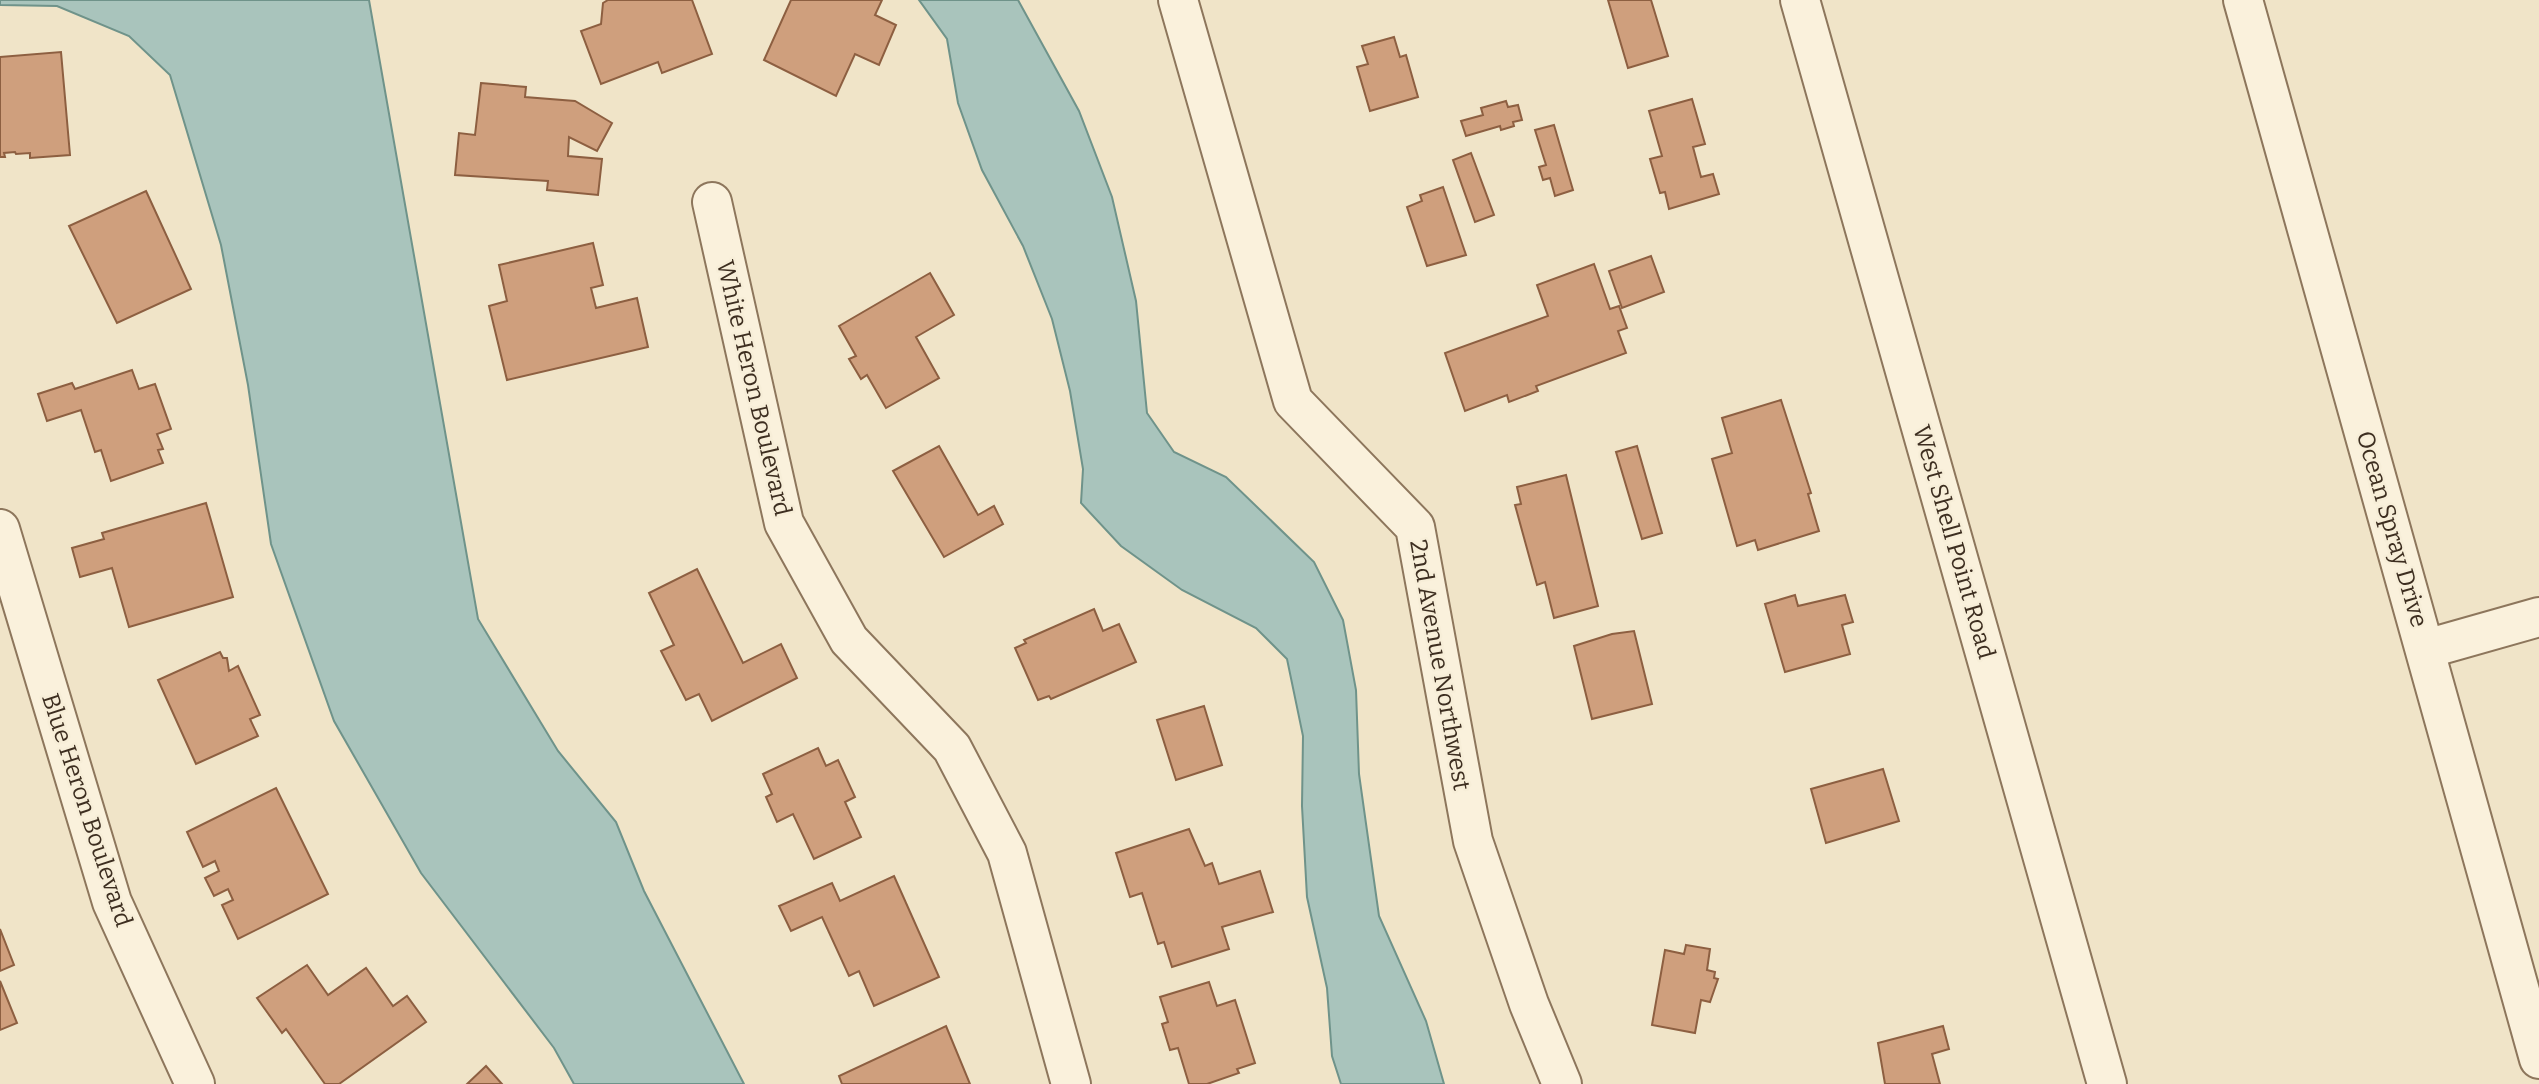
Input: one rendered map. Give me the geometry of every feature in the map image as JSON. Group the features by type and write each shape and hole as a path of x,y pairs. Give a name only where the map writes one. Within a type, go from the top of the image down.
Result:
{"street":[{"name":"2nd Avenue Northwest","path":"1178,0 1293,401 1415,527 1473,841 1529,1004 1562,1084"},
{"name":"West Shell Point Road","path":"1801,0 2107,1084"},
{"name":"Ocean Spray Drive","path":"2243,0 2539,1059"},
{"name":"White Heron Boulevard","path":"712,202 784,523 849,640 952,748 1007,853 1071,1084"},
{"name":"Blue Heron Boulevard","path":"0,529 112,902 195,1084"},
{"path":"2426,649 2539,617"}],"water":[{"path":"0,0 369,0 478,619 558,751 616,822 644,891 744,1084 574,1084 554,1048 421,873 334,721 271,544 248,385 221,245 170,75 129,36 57,6 0,5"},
{"path":"919,0 1018,0 1079,111 1112,197 1136,301 1147,413 1174,452 1226,477 1314,562 1343,620 1356,690 1359,774 1379,916 1426,1021 1444,1084 1341,1084 1332,1056 1327,988 1307,897 1302,806 1303,736 1287,659 1256,628 1182,590 1121,546 1081,503 1083,469 1070,391 1052,319 1023,246 982,170 958,103 947,39"}],"building":[{"path":"608,0 692,0 712,54 662,73 658,62 601,84 581,31 601,24 603,3"},
{"path":"791,0 882,0 875,15 896,25 879,65 855,54 836,96 764,60"},
{"path":"1608,0 1651,0 1668,56 1628,68"},
{"path":"1394,37 1400,57 1406,55 1418,97 1370,111 1357,67 1368,64 1362,46"},
{"path":"61,52 70,155 30,158 30,153 15,152 4,153 5,157 0,157 0,57"},
{"path":"481,83 526,87 525,97 575,101 612,123 597,151 569,137 568,156 602,159 598,195 547,190 548,181 455,175 459,133 475,135"},
{"path":"1692,99 1705,144 1693,147 1701,177 1713,174 1719,194 1669,209 1665,192 1660,193 1650,159 1662,156 1649,111"},
{"path":"1506,101 1508,107 1518,105 1522,120 1501,130 1500,126 1466,136 1461,121 1483,115 1481,108"},
{"path":"1554,125 1573,190 1555,196 1550,178 1543,180 1539,167 1546,165 1535,130"},
{"path":"1471,153 1494,215 1475,222 1453,160"},
{"path":"1443,187 1466,255 1427,266 1407,207 1422,201 1420,195"},
{"path":"146,191 191,289 117,323 69,226"},
{"path":"593,243 603,285 591,288 596,308 637,298 648,347 507,380 489,306 507,301 499,265"},
{"path":"1651,256 1664,292 1622,308 1609,271"},
{"path":"1594,264 1610,309 1619,306 1627,328 1618,331 1626,353 1536,386 1538,391 1509,402 1507,395 1465,411 1445,353 1548,316 1537,285"},
{"path":"930,273 954,315 916,337 939,378 886,408 867,375 861,379 849,359 856,356 839,326"},
{"path":"132,370 139,389 155,384 171,429 157,434 163,449 158,450 163,463 111,481 101,450 95,452 81,410 47,421 38,394 72,383 75,389"},
{"path":"1781,400 1811,493 1808,494 1819,531 1758,550 1755,540 1737,546 1712,459 1732,453 1722,418"},
{"path":"939,446 978,515 994,506 1003,524 944,557 893,471"},
{"path":"1637,446 1662,533 1642,539 1616,452"},
{"path":"1566,475 1598,606 1554,618 1545,582 1537,585 1515,505 1521,504 1517,487"},
{"path":"206,503 233,597 129,627 112,568 80,577 72,548 104,539 102,533"},
{"path":"697,569 743,663 781,644 797,678 712,721 699,694 686,700 661,651 674,645 649,593"},
{"path":"1795,595 1798,606 1845,595 1853,622 1842,625 1850,654 1785,672 1765,604"},
{"path":"1094,609 1103,631 1119,624 1136,662 1051,699 1049,696 1038,700 1015,648 1026,643 1024,640"},
{"path":"1634,631 1652,704 1592,719 1574,646 1612,634"},
{"path":"220,652 223,658 227,658 229,671 238,666 260,715 250,719 258,736 196,764 158,680"},
{"path":"1204,706 1222,765 1176,780 1157,720"},
{"path":"818,748 826,766 838,760 855,797 845,802 861,837 814,859 793,814 777,822 766,797 772,794 763,774"},
{"path":"1883,769 1899,821 1826,843 1811,789"},
{"path":"276,788 328,894 238,939 222,905 233,900 228,889 214,896 205,878 219,871 215,861 203,867 187,832"},
{"path":"1189,829 1205,866 1212,863 1219,884 1260,871 1273,912 1222,927 1229,949 1172,967 1164,942 1158,944 1142,893 1130,897 1116,853"},
{"path":"894,876 939,977 874,1006 859,971 849,976 822,917 791,931 779,906 832,883 840,901"},
{"path":"0,929 14,965 0,971"},
{"path":"1686,945 1710,949 1707,970 1715,972 1714,978 1718,979 1710,1002 1701,1000 1695,1033 1652,1025 1665,950 1684,954"},
{"path":"307,965 328,995 366,968 393,1006 407,996 426,1022 339,1084 325,1084 286,1029 282,1033 257,998"},
{"path":"0,981 17,1023 0,1030"},
{"path":"1209,982 1217,1006 1235,1000 1255,1063 1237,1069 1239,1073 1207,1084 1189,1084 1178,1048 1170,1050 1162,1024 1168,1022 1160,997"},
{"path":"946,1026 970,1084 842,1084 839,1076"},
{"path":"1943,1026 1949,1049 1932,1054 1940,1084 1885,1084 1878,1043"},
{"path":"486,1066 502,1084 467,1084"}]}
